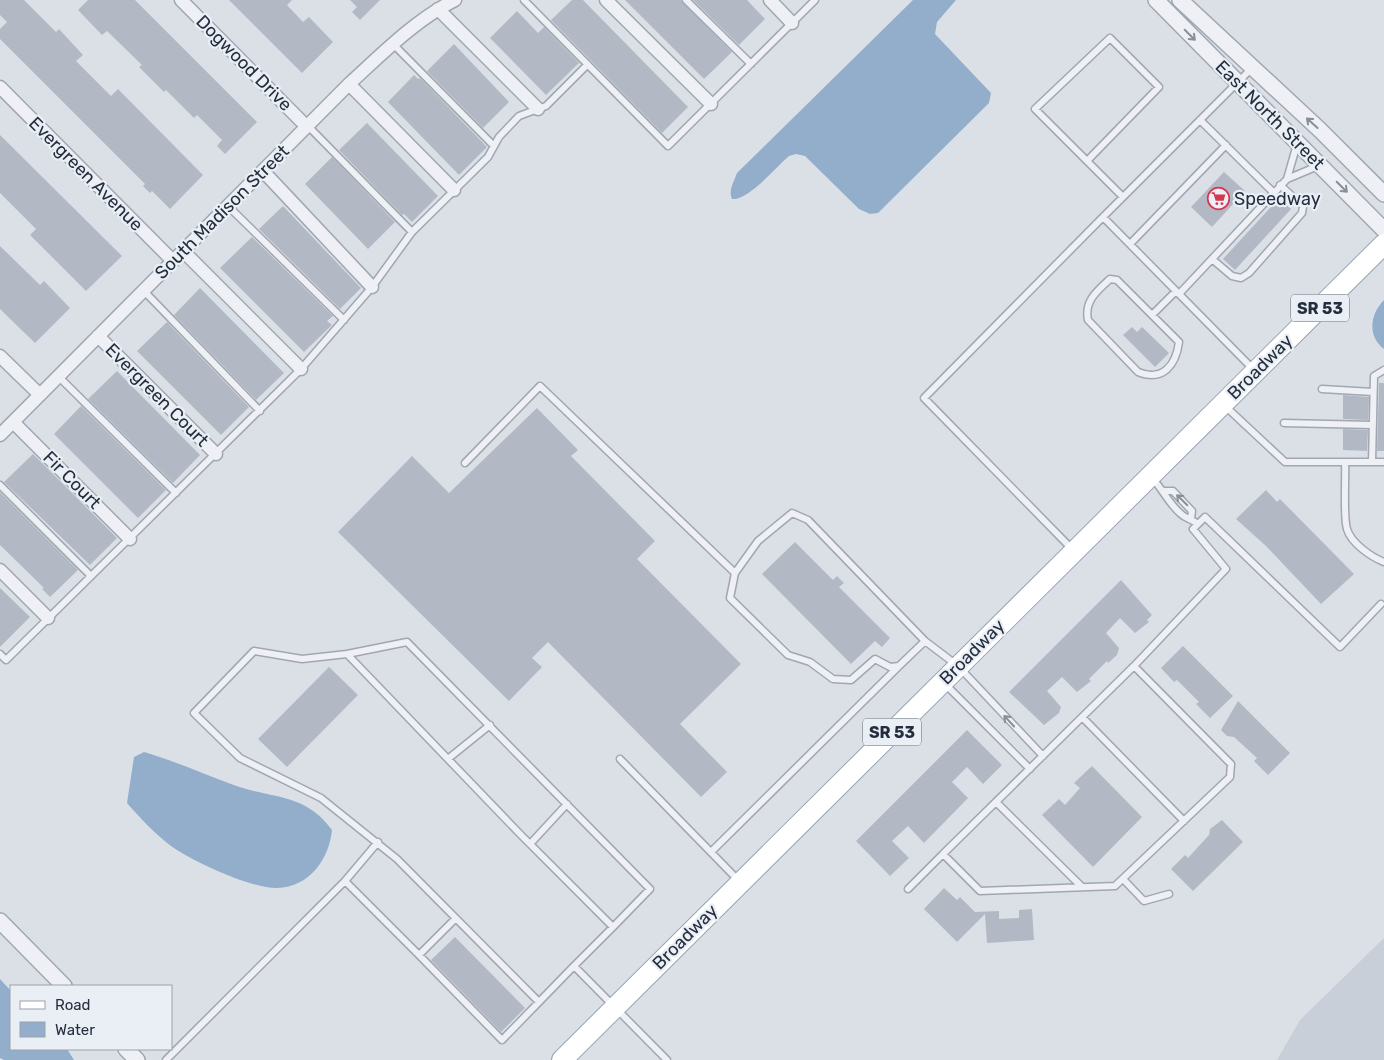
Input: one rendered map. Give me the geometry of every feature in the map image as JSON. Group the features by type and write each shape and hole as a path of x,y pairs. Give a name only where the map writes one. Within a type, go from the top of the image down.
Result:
{"main road":[{"name":"Broadway","path":"562,1060 1074,551 1157,484 1223,404 1384,244"}],"street":[{"name":"Dogwood Drive","path":"181,0 307,126"},
{"path":"606,0 710,104"},
{"path":"770,0 792,23"},
{"name":"East North Street","path":"1156,0 1384,230"},
{"name":"East North Street","path":"1180,0 1320,130 1384,194"},
{"name":"South Madison Street","path":"0,435 349,84 393,44 438,9 452,1"},
{"path":"438,9 538,109"},
{"path":"349,84 454,190"},
{"name":"Evergreen Avenue","path":"0,87 173,262"},
{"path":"263,171 372,287"},
{"path":"184,251 302,369"},
{"name":"Evergreen Court","path":"98,336 216,454"},
{"path":"0,356 40,395"},
{"name":"Fir Court","path":"13,422 130,538"},
{"path":"0,570 48,618"},
{"path":"0,921 63,985"},
{"path":"127,1050 137,1060"}],"lane":[{"path":"524,0 668,146 815,0"},
{"path":"686,0 751,64"},
{"path":"1087,162 1159,87 1110,38 1035,109 1087,162 1123,197"},
{"path":"393,44 494,146"},
{"path":"0,654 6,660 302,369 372,287 412,232 488,157 499,137 520,116 546,106 587,65"},
{"path":"1074,551 924,398 1252,68"},
{"path":"1200,120 1274,193"},
{"path":"307,126 412,232"},
{"path":"1287,179 1297,142"},
{"path":"1130,244 1226,145"},
{"path":"1152,315 1178,293 1212,259 1287,179 1320,165"},
{"path":"1212,259 1232,276 1241,278 1249,273 1302,213 1303,206 1280,186"},
{"path":"228,206 344,320"},
{"path":"1103,217 1256,372"},
{"path":"1110,279 1117,280 1152,315 1179,342 1174,361 1159,376 1150,377 1138,372 1088,320 1086,311 1089,301 1110,279"},
{"path":"144,290 260,411"},
{"path":"1372,462 1374,376 1384,370"},
{"path":"58,376 176,493"},
{"path":"465,463 540,386 734,573"},
{"path":"1322,389 1373,392"},
{"path":"1223,404 1285,462 1384,462"},
{"path":"1284,424 1372,425"},
{"path":"1345,462 1347,529 1355,541 1376,559 1384,562"},
{"path":"1157,484 1166,498 1183,517 1191,518 1198,524"},
{"path":"1157,484 1172,490 1192,510 1191,518"},
{"path":"0,485 91,576"},
{"path":"899,666 890,667 875,659 851,680 833,679 810,662 788,656 730,598 734,573 758,541 792,513 808,520 925,642 958,666 1043,756"},
{"path":"908,889 1083,718 1226,570 1193,529 1205,517 1340,647 1381,604"},
{"path":"345,881 502,1040 650,889 407,642 347,654 302,659 254,651 194,713 240,758 321,798 378,842 539,1002"},
{"path":"711,852 925,642"},
{"path":"347,654 530,844 613,927"},
{"path":"943,854 980,892 1115,886 1230,777 1231,764 1134,666"},
{"path":"943,681 1030,768"},
{"path":"1083,718 1184,821"},
{"path":"449,758 490,725"},
{"path":"620,759 740,882"},
{"path":"996,802 1082,887"},
{"path":"530,844 568,804"},
{"path":"166,1060 345,881 378,842"},
{"path":"1122,879 1144,901 1169,894"},
{"path":"420,955 455,919"},
{"path":"574,966 667,1060"}],"shaded area":[{"path":"1384,938 1384,1060 1277,1060 1300,1020"}],"water":[{"path":"913,0 956,0 937,22 935,34 991,93 989,103 878,213 870,214 859,209 805,156 796,154 789,156 746,195 732,199 731,189 737,173"},
{"path":"1384,300 1384,349 1375,338 1372,325 1373,318"},
{"path":"144,752 245,789 286,798 310,809 322,818 332,830 327,851 322,861 316,870 299,883 277,888 266,887 222,873 171,846 153,831 127,803 134,757"},
{"path":"0,979 10,990 10,1050 68,1050 74,1060 4,1060 0,1058"}],"building":[{"path":"0,0 24,0 56,32 59,29 83,55 76,61 111,96 118,89 203,175 170,209 152,191 150,193 143,186 145,184 0,39 0,29 7,22 0,15"},
{"path":"88,0 135,0 257,122 225,154 217,146 222,140 197,115 194,118 166,90 164,92 139,67 142,65 107,31 102,35 78,10"},
{"path":"229,0 292,0 287,5 303,22 309,17 333,42 302,73"},
{"path":"350,0 380,0 360,20 352,12 357,7"},
{"path":"572,0 583,0 688,107 662,133 551,20"},
{"path":"625,0 681,0 732,52 704,79"},
{"path":"693,0 747,0 765,19 739,45"},
{"path":"517,11 538,33 544,27 579,63 546,95 490,38"},
{"path":"454,44 509,102 483,128 427,71"},
{"path":"414,75 418,79 420,78 487,147 459,175 388,102"},
{"path":"367,123 438,196 412,222 404,214 402,215 339,150"},
{"path":"0,135 122,256 86,291 30,235 36,229 0,193"},
{"path":"332,157 395,222 368,249 305,184"},
{"name":"Speedway","path":"1224,172 1245,191 1212,227 1191,207"},
{"name":"Speedway","path":"1279,198 1291,209 1235,270 1223,259"},
{"path":"283,206 361,288 340,309 259,229"},
{"path":"252,237 333,316 327,321 332,325 304,352 220,268"},
{"path":"0,246 40,285 44,281 70,308 35,343 0,309"},
{"path":"200,288 284,373 256,400 174,315"},
{"path":"167,322 249,407 221,435 137,351"},
{"path":"1132,327 1137,332 1142,327 1169,353 1155,367 1123,335"},
{"path":"117,371 200,455 173,483 88,399"},
{"path":"1379,383 1384,383 1384,451 1377,451"},
{"path":"1343,395 1369,397 1368,420 1343,419"},
{"path":"81,406 166,490 138,518 54,434"},
{"path":"537,408 578,450 571,456 655,541 637,559 741,664 680,724 727,772 701,797 548,642 532,658 542,667 509,701 338,532 412,456 449,493"},
{"path":"1343,429 1368,430 1367,451 1343,450"},
{"path":"33,454 117,538 90,565 4,482"},
{"path":"1266,490 1277,502 1280,499 1354,574 1321,604 1266,546 1236,519"},
{"path":"0,492 78,570 50,597 42,589 44,588 0,545"},
{"path":"795,542 833,580 837,576 844,583 839,587 890,638 882,647 875,641 851,664 762,574"},
{"path":"1121,580 1152,615 1147,620 1149,622 1135,633 1120,618 1106,633 1119,648 1117,655 1108,663 1107,661 1089,679 1091,681 1077,692 1062,677 1047,691 1061,707 1059,713 1044,725 1009,692"},
{"path":"0,588 30,617 0,647"},
{"path":"1183,646 1233,696 1210,718 1196,704 1199,702 1177,680 1174,682 1161,668"},
{"path":"329,667 358,695 287,767 258,739"},
{"path":"1238,701 1290,753 1268,775 1254,761 1257,758 1234,737 1227,736 1221,730"},
{"path":"967,730 1002,765 983,784 967,767 952,782 968,798 924,843 908,826 892,841 909,858 890,876 856,841"},
{"path":"1092,766 1142,817 1093,867 1042,815 1059,799 1065,805 1080,788 1074,783"},
{"path":"1222,820 1243,842 1193,891 1171,869 1185,855 1188,858 1209,835 1210,829"},
{"path":"944,888 957,900 960,897 975,912 999,911 999,919 1019,918 1019,910 1032,909 1034,940 987,943 985,914 957,942 924,909"},
{"path":"455,937 525,1008 501,1032 431,960"}],"place":[{"name":"Speedway","path":"1218,199"}]}
